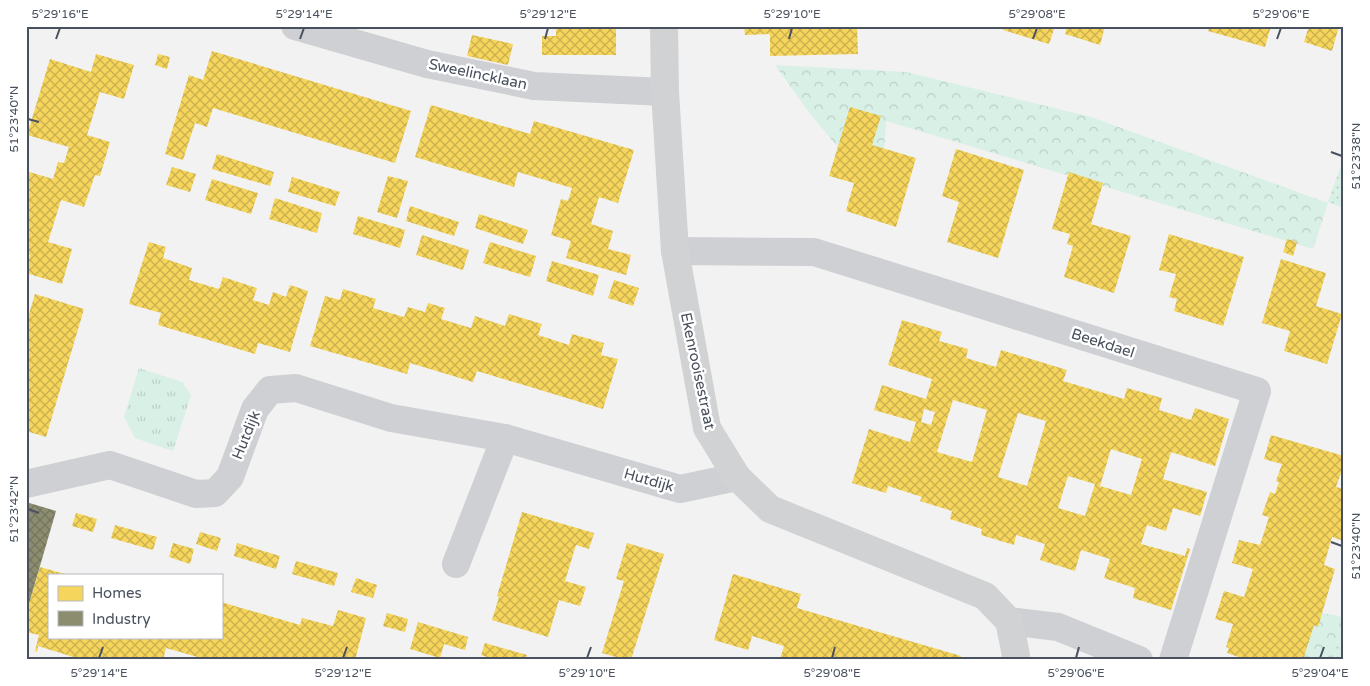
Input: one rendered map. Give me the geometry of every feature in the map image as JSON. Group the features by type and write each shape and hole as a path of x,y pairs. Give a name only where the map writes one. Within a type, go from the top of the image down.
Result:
{"street":[{"name":"Sweelincklaan","path":"295,26 427,64 534,86 665,92"},
{"name":"Ekenrooisestraat","path":"664,26 665,92 675,252 707,428 737,477 770,508 985,596 1010,621"},
{"name":"Beekdael","path":"675,252 814,252 1257,391 1173,660"},
{"name":"Hutdijk","path":"26,484 110,465 196,494 216,493 230,477 255,408 270,390 296,388 391,418 505,438 680,489 737,477"},
{"path":"456,564 505,438"},
{"path":"1015,660 1016,655 1010,621 1058,627 1139,660"}],"green space":[{"path":"775,65 906,72 1091,117 1328,203 1313,249 886,121 883,167 840,150 808,111"},
{"path":"1344,157 1344,208 1328,202"},
{"path":"139,368 182,382 191,395 173,451 135,438 124,417"},
{"path":"1305,610 1344,617 1332,660 1289,660"},
{"path":"1344,617 1344,660 1332,660"}],"building: Homes":[{"path":"556,26 616,26 616,55 542,55 542,36 556,36"},
{"path":"744,26 857,26 858,54 770,56 770,34 745,35"},
{"path":"1004,26 1055,26 1049,44 1003,30"},
{"path":"1067,26 1105,26 1100,45 1065,34"},
{"path":"1210,26 1271,26 1265,47 1208,31"},
{"path":"1309,26 1339,26 1332,51 1304,42"},
{"path":"472,35 513,44 508,65 467,56"},
{"path":"212,51 411,111 395,163 213,108 207,127 195,123 183,160 165,154 189,75 203,80"},
{"path":"96,54 134,65 124,99 100,92 87,135 110,142 100,176 95,175 84,207 61,200 48,242 72,249 62,284 26,273 30,255 26,254 26,171 53,179 58,162 64,163 69,147 27,135 50,59 91,72"},
{"path":"158,54 170,57 167,69 155,65"},
{"path":"431,105 530,134 534,121 634,150 618,203 599,197 591,224 613,231 608,249 631,255 626,275 566,258 571,241 551,235 561,199 568,201 572,188 518,172 514,187 415,157"},
{"path":"850,107 881,116 872,145 916,158 896,227 846,211 854,183 829,176"},
{"path":"956,149 1024,170 998,258 947,242 959,202 942,196"},
{"path":"217,154 274,172 270,186 212,169"},
{"path":"172,167 196,174 190,192 166,185"},
{"path":"1069,172 1103,183 1091,224 1131,236 1114,293 1064,277 1073,246 1067,244 1070,234 1052,229"},
{"path":"388,176 408,181 397,218 377,212"},
{"path":"292,177 340,192 335,206 288,192"},
{"path":"212,179 258,193 251,214 205,200"},
{"path":"275,198 322,213 317,233 269,219"},
{"path":"410,206 459,222 454,236 406,221"},
{"path":"479,214 528,230 523,244 475,228"},
{"path":"358,216 405,230 400,248 353,234"},
{"path":"1169,234 1244,257 1223,326 1174,311 1177,299 1169,297 1176,274 1159,270"},
{"path":"422,235 469,250 463,270 416,255"},
{"path":"1287,239 1297,242 1293,256 1283,252"},
{"path":"149,242 166,247 163,258 192,268 189,280 219,289 223,277 257,288 253,300 269,305 273,292 286,297 290,285 308,291 290,352 258,343 255,354 158,325 161,313 129,304"},
{"path":"490,242 536,256 530,277 483,263"},
{"path":"1281,259 1326,273 1316,306 1342,314 1327,364 1284,351 1290,331 1262,323"},
{"path":"552,261 599,275 593,296 546,281"},
{"path":"614,280 639,288 633,306 608,298"},
{"path":"343,289 376,299 373,308 404,317 408,307 425,312 428,303 445,308 441,319 471,328 475,316 505,326 509,314 542,324 538,335 569,345 572,334 604,343 601,355 618,359 603,409 477,371 473,382 410,363 407,374 310,346 325,296 340,300"},
{"path":"35,294 84,309 46,437 26,431 26,324"},
{"path":"902,320 942,332 939,341 968,349 966,358 996,367 1001,350 1067,370 1063,381 1124,399 1127,388 1162,398 1159,410 1191,420 1195,408 1229,419 1215,466 1171,452 1163,479 1207,492 1200,516 1173,508 1166,531 1147,525 1141,544 1185,556 1187,548 1190,549 1171,610 1133,598 1135,588 1104,578 1110,559 1081,550 1075,571 1040,560 1045,544 1016,535 1014,545 981,535 982,529 950,519 952,511 920,501 922,497 888,486 886,493 852,483 869,429 910,442 916,422 874,410 882,385 926,399 932,379 888,365","holes":["953,400 987,410 972,462 937,452","924,409 935,412 931,425 921,422","1018,413 1046,421 1027,486 998,477","1111,449 1142,459 1131,495 1100,486","1068,476 1095,484 1085,516 1058,508"]},
{"path":"1271,435 1344,456 1344,464 1336,487 1344,489 1344,541 1332,537 1324,565 1335,569 1318,627 1314,625 1303,660 1248,660 1227,653 1229,648 1226,647 1233,624 1215,619 1224,591 1244,597 1253,569 1232,563 1239,540 1260,545 1269,517 1262,515 1270,492 1275,494 1279,482 1276,481 1282,464 1264,459"},
{"path":"522,512 594,533 589,549 576,545 565,581 586,587 580,606 559,600 548,637 492,620 499,597 497,596"},
{"path":"76,513 97,519 93,532 72,526"},
{"path":"115,525 157,537 153,550 111,538"},
{"path":"200,532 221,538 217,551 196,544"},
{"path":"173,543 194,549 190,564 169,557"},
{"path":"237,543 280,556 276,569 234,556"},
{"path":"627,543 664,554 631,660 602,653 624,581 616,579"},
{"path":"296,561 338,573 334,586 292,574"},
{"path":"40,567 65,574 48,574 48,638 222,638 222,602 300,625 302,618 333,626 338,610 366,618 355,660 208,660 166,648 163,660 83,660 38,646 37,652 35,651 39,635 26,632 26,607 28,607"},
{"path":"733,574 801,594 797,608 961,656 960,660 782,660 780,659 784,646 752,636 748,650 714,640"},
{"path":"356,578 377,585 373,598 351,592"},
{"path":"387,613 408,619 405,632 383,626"},
{"path":"418,622 468,637 465,650 444,644 440,658 410,649"},
{"path":"485,643 527,655 525,660 496,660 481,655"}],"building: Industry":[{"path":"26,502 56,511 28,607 26,607"}]}
